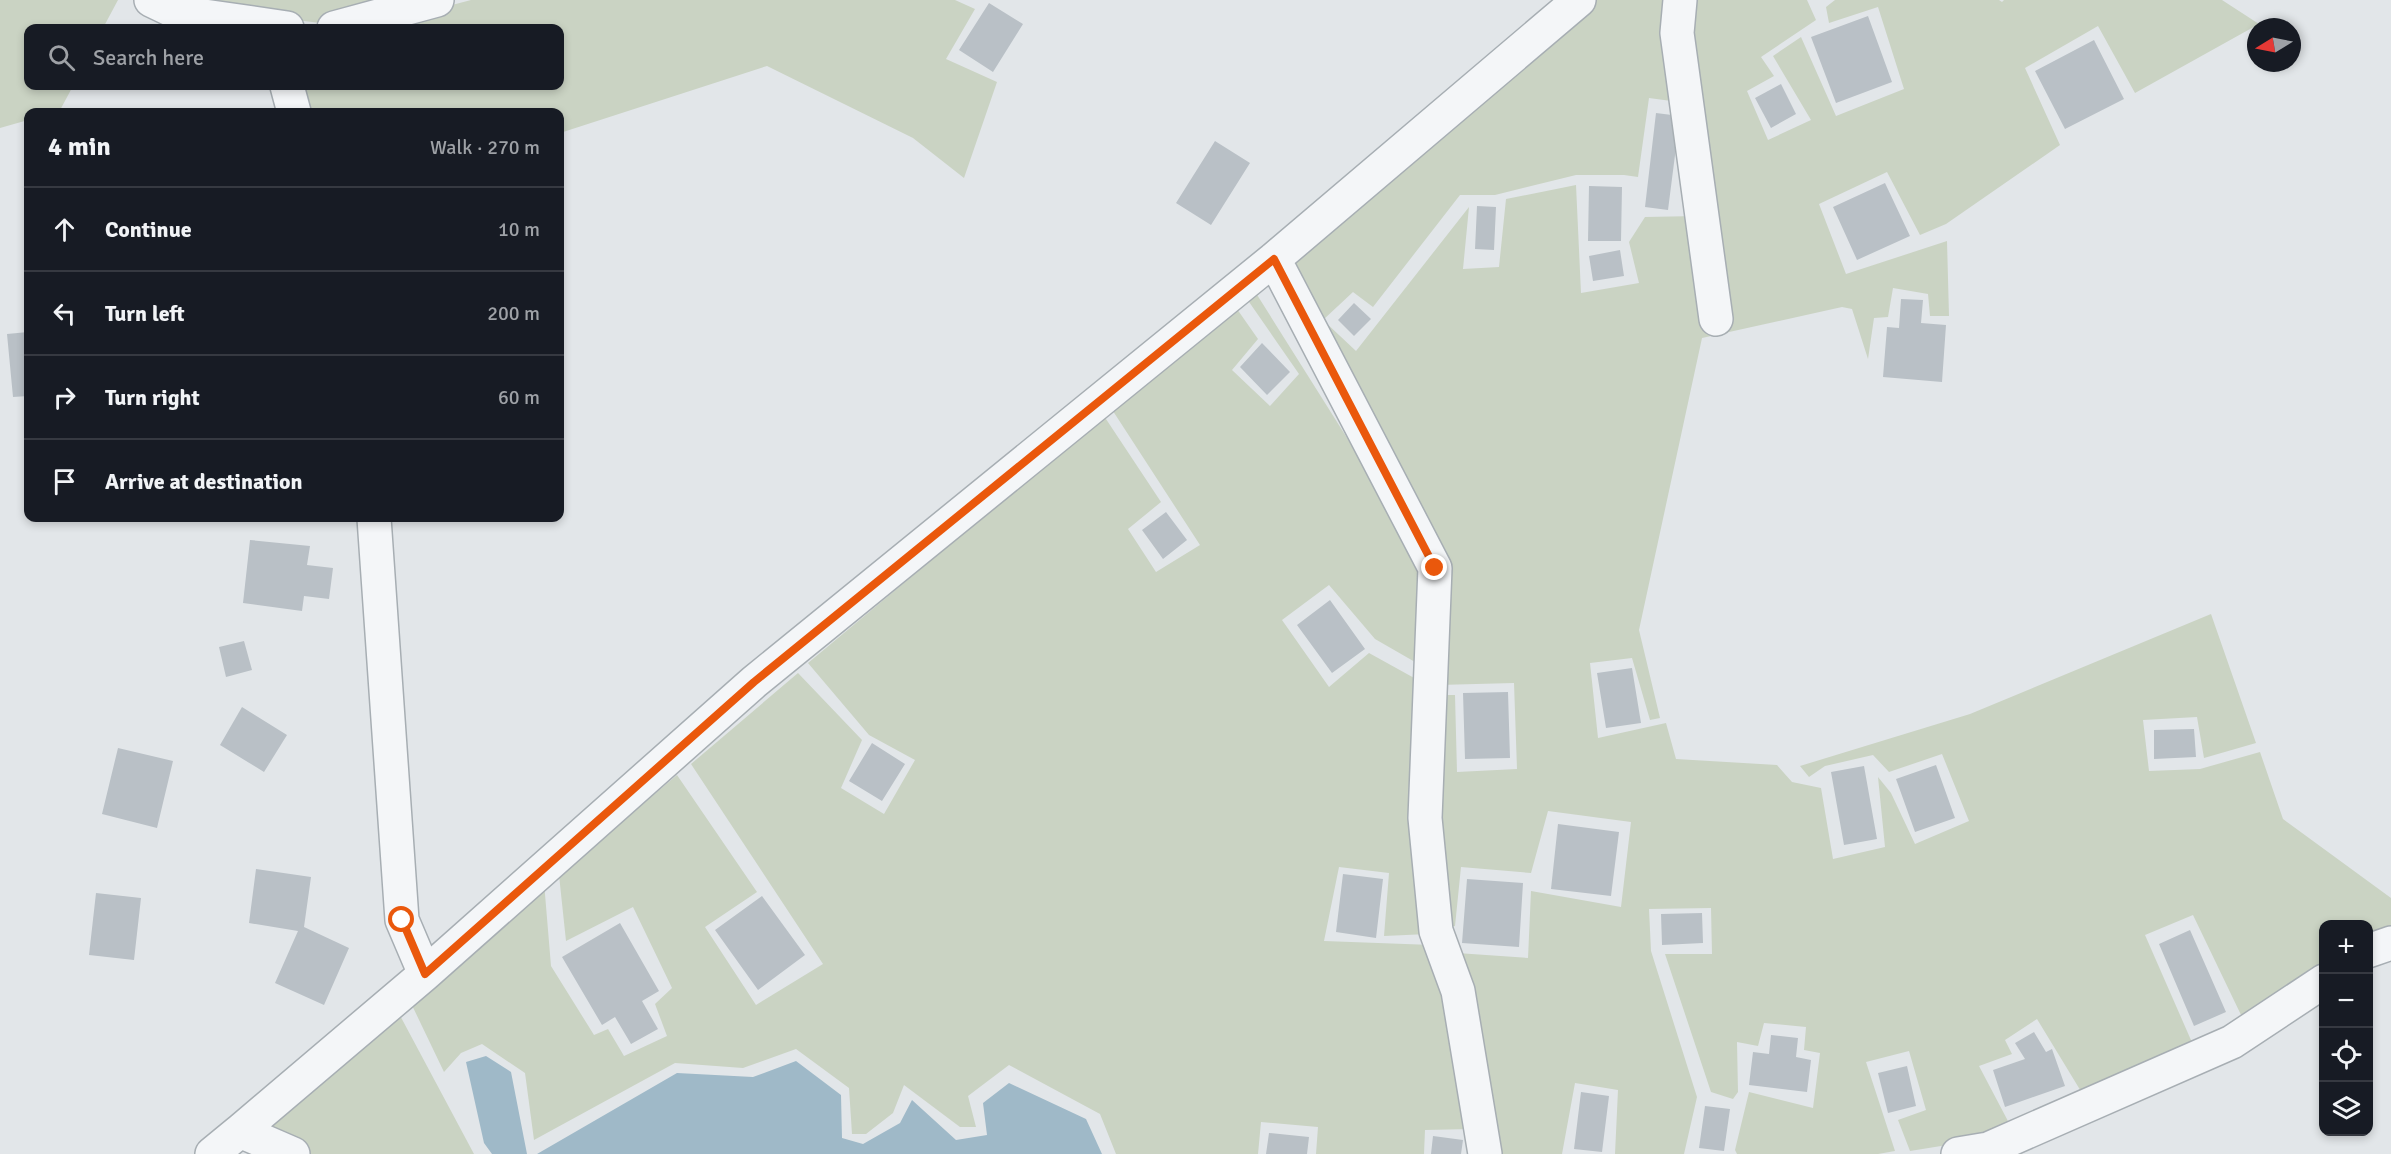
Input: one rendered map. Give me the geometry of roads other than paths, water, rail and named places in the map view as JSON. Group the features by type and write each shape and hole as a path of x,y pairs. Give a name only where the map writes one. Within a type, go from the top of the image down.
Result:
{"street":[{"path":"151,0 176,12 252,24"},
{"path":"349,24 437,0"},
{"path":"212,1154 425,974 754,682 1274,259 1579,0"},
{"path":"1680,0 1677,33 1716,319"},
{"path":"288,90 293,108"},
{"path":"1274,259 1435,568 1425,818 1436,931 1458,991 1485,1154"},
{"path":"374,522 402,920 425,974"},
{"path":"2373,949 2391,943"},
{"path":"1958,1154 1988,1149 2232,1042 2319,984"},
{"path":"240,1131 293,1154"}],"water":[{"path":"486,1056 511,1072 527,1154 492,1154 484,1143 466,1062"},
{"path":"796,1061 841,1095 842,1138 863,1144 900,1123 912,1100 956,1140 987,1135 983,1103 1009,1083 1086,1119 1102,1154 537,1154 677,1073 753,1077"}]}
